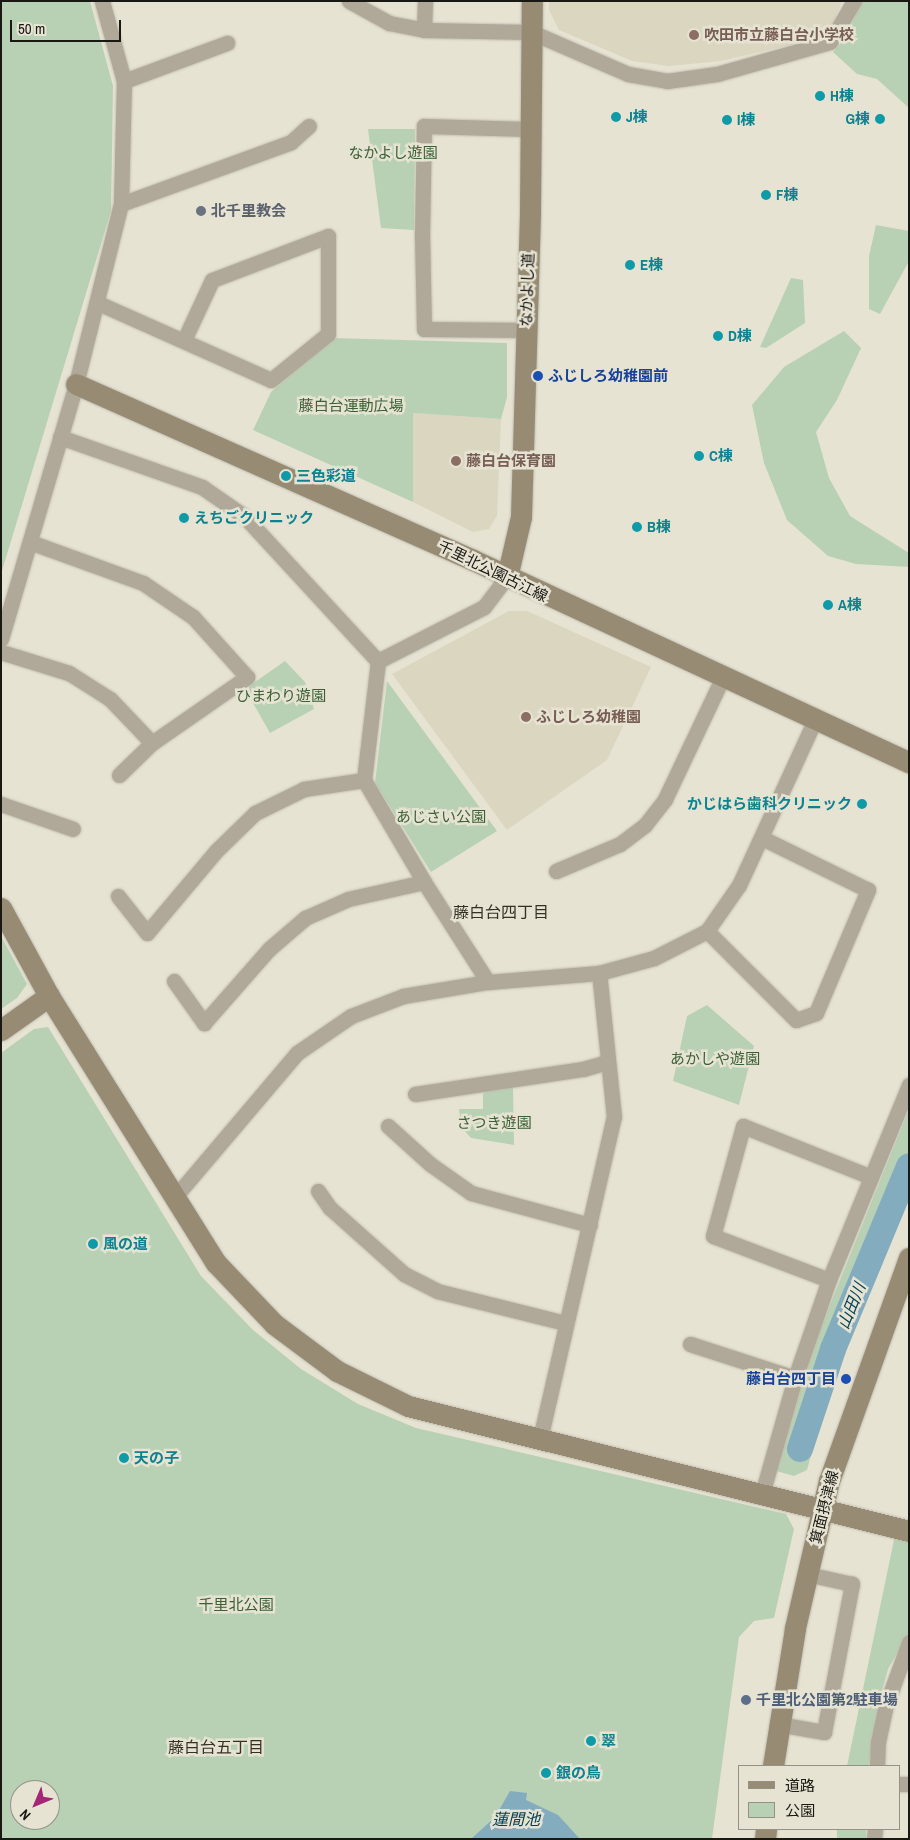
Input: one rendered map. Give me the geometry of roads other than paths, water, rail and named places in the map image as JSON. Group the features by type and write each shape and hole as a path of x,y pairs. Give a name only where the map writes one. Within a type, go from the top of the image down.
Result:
{"street":[{"path":"1,639 76,384 98,303 121,204 124,81 102,1"},
{"path":"349,1 389,23 424,30 531,32 628,74 667,81 717,74 830,42 854,1"},
{"path":"424,30 425,1"},
{"name":"なかよし道","path":"507,577 521,517 530,211 529,129 532,1"},
{"path":"124,81 226,43"},
{"path":"121,204 291,142 310,126"},
{"path":"526,330 424,329 422,227 424,126 529,129"},
{"path":"98,303 271,380 328,334 328,236 212,280 184,340"},
{"name":"千里北公園古江線","path":"76,384 507,577 909,762"},
{"path":"60,437 209,492 244,516 378,661 364,780 424,882 488,982"},
{"path":"30,542 143,582 193,617 247,677 152,743 119,775"},
{"path":"378,661 484,607 507,577"},
{"path":"1,652 69,673 110,699 152,743"},
{"path":"556,871 620,844 645,825 665,799 723,677"},
{"path":"174,1198 297,1053 351,1016 403,996 488,982 599,973 654,958 706,930 739,885 816,720"},
{"path":"118,896 147,933 216,851 255,813 304,789 364,780"},
{"path":"1,804 73,829"},
{"path":"706,930 796,1020 816,1013 868,890 762,838"},
{"path":"174,981 204,1023 269,949 305,918 348,899 424,882"},
{"path":"1,908 49,996 216,1263 274,1324 337,1371 408,1406 909,1531"},
{"path":"540,1440 565,1323 590,1225 614,1117 599,973"},
{"path":"1,1030 49,996"},
{"path":"415,1094 582,1069 608,1062"},
{"path":"762,1494 795,1378 829,1280 909,1085"},
{"path":"388,1126 430,1164 471,1193 590,1225"},
{"path":"829,1280 713,1236 743,1126 871,1177"},
{"path":"318,1191 330,1208 404,1274 437,1291 565,1323"},
{"name":"箕面摂津線","path":"773,1765 778,1724 807,1574 823,1510 860,1386 909,1258"},
{"path":"690,1344 795,1378"},
{"path":"778,1724 824,1732 852,1584 807,1574"},
{"path":"877,1765 882,1723 903,1673 909,1642"}],"water":[{"name":"蓮間池","path":"510,1791 527,1793 526,1800 558,1815 580,1839 471,1839 495,1817"}],"waterway":[{"name":"山田川","path":"800,1449 833,1349 909,1166"}],"place":[{"name":"吹田市立藤白台小学校","path":"694,35"},
{"name":"H棟","path":"820,96"},
{"name":"J棟","path":"616,117"},
{"name":"G棟","path":"880,119"},
{"name":"I棟","path":"727,120"},
{"name":"F棟","path":"766,195"},
{"name":"北千里教会","path":"201,211"},
{"name":"E棟","path":"630,265"},
{"name":"D棟","path":"718,336"},
{"name":"ふじしろ幼稚園前","path":"538,376"},
{"name":"C棟","path":"699,456"},
{"name":"藤白台保育園","path":"456,461"},
{"name":"三色彩道","path":"286,476"},
{"name":"えちごクリニック","path":"184,518"},
{"name":"B棟","path":"637,527"},
{"name":"A棟","path":"828,605"},
{"name":"ふじしろ幼稚園","path":"526,717"},
{"name":"かじはら歯科クリニック","path":"862,804"},
{"name":"風の道","path":"93,1244"},
{"name":"藤白台四丁目","path":"846,1379"},
{"name":"天の子","path":"124,1458"},
{"name":"千里北公園第2駐車場","path":"746,1700"},
{"name":"翠","path":"591,1741"},
{"name":"銀の鳥","path":"546,1773"}],"district":[{"name":"藤白台四丁目","path":"501,912"},
{"name":"藤白台五丁目","path":"216,1747"}],"park label":[{"name":"なかよし遊園","path":"393,153"},
{"name":"藤白台運動広場","path":"351,406"},
{"name":"ひまわり遊園","path":"281,696"},
{"name":"あじさい公園","path":"441,817"},
{"name":"あかしや遊園","path":"715,1059"},
{"name":"さつき遊園","path":"494,1123"},
{"name":"千里北公園","path":"236,1605"}]}
